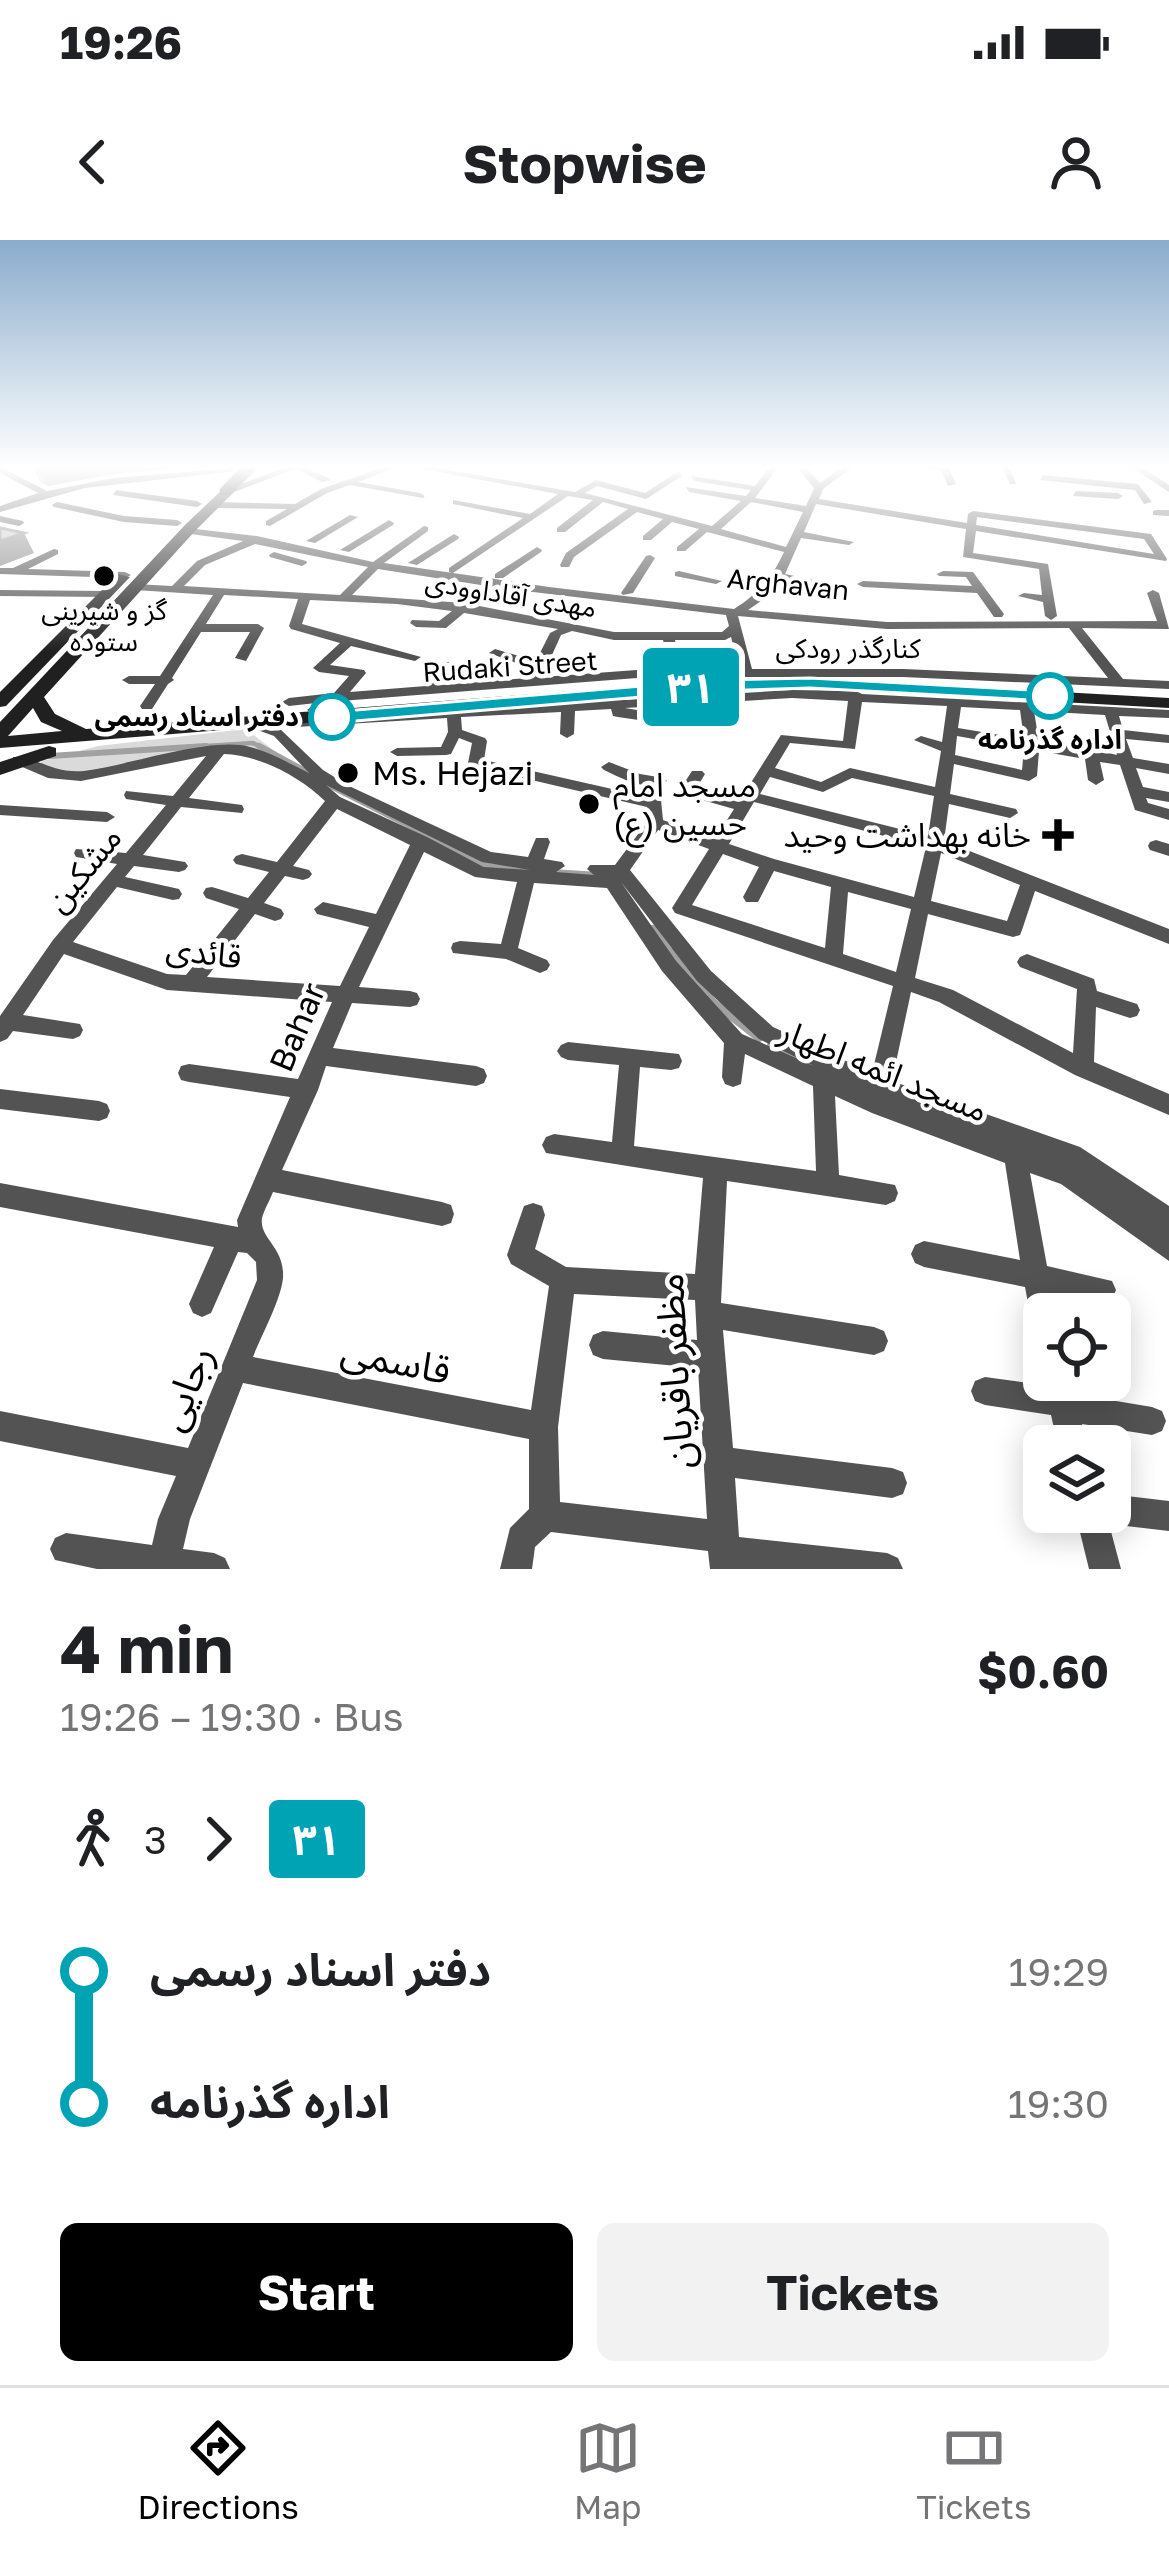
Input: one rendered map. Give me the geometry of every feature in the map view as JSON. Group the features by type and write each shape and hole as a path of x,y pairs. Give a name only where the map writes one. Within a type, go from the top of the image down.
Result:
{"main road":[{"path":"0,738 130,581 183,528"},
{"path":"0,702 106,594 130,581"},
{"name":"Rudaki Street","path":"0,738 107,737 314,710 728,680 817,678 1163,692"},
{"name":"Rudaki Street","path":"0,738 810,683 1163,692"},
{"path":"35,697 48,718 78,731"},
{"path":"9,764 107,737"}],"street":[{"name":"Arghavan","path":"198,528 309,544 379,562 599,594 681,599 794,619 1167,622"},
{"name":"Arghavan","path":"199,528 345,550 379,562 413,563 599,594 627,592 741,608"},
{"path":"288,559 335,528"},
{"path":"345,550 380,528"},
{"path":"452,570 515,528"},
{"path":"589,558 568,560 610,528"},
{"path":"647,538 659,528"},
{"path":"698,528 787,550"},
{"path":"681,549 712,528"},
{"path":"746,673 732,615 778,576 800,528"},
{"path":"956,528 1162,559 1147,536 1084,528"},
{"path":"343,598 379,562 424,529"},
{"path":"969,530 968,555 1044,566 1051,616"},
{"path":"797,534 849,542"},
{"path":"413,563 454,537"},
{"path":"176,589 201,563 260,538"},
{"path":"499,577 537,550"},
{"path":"7,571 54,552"},
{"path":"274,555 302,563"},
{"path":"627,592 650,558"},
{"path":"887,586 890,565"},
{"name":"مهدی آقاداوودی","path":"7,571 176,589 466,604 567,630 628,637 725,636 732,629"},
{"path":"679,574 716,581"},
{"path":"943,574 969,574 998,614"},
{"path":"1020,574 1046,579"},
{"path":"778,576 826,584"},
{"path":"681,599 697,577"},
{"path":"863,584 980,590"},
{"path":"147,706 221,591"},
{"path":"0,592 106,594"},
{"path":"1153,593 1167,622"},
{"path":"581,610 599,594"},
{"path":"305,596 295,626 415,657"},
{"path":"1024,596 1048,599"},
{"path":"1096,601 1099,618"},
{"path":"416,623 442,625 466,604"},
{"name":"Arghavan","path":"923,622 998,614 1167,622"},
{"path":"1072,624 1119,682"},
{"path":"170,638 258,628 242,658"},
{"path":"533,682 556,633 567,630"},
{"path":"668,634 671,654 691,656"},
{"path":"290,701 338,698 359,673 319,668 349,642"},
{"path":"495,653 541,667"},
{"path":"429,691 449,666"},
{"name":"کنارگذر رودکی","path":"314,710 338,698 650,673 903,673 1119,682 1163,692"},
{"path":"129,680 167,680"},
{"path":"807,694 810,716"},
{"path":"254,720 355,723 617,697 807,694 1169,714"},
{"path":"856,695 850,746 786,737 681,908 946,996 1083,1067 1169,1105"},
{"path":"617,697 618,713 721,728"},
{"path":"880,1087 935,844 955,702"},
{"path":"567,734 568,705"},
{"path":"949,745 1029,776 1032,744 1026,707"},
{"path":"397,752 446,751 455,732 454,713"},
{"path":"1111,713 1141,806 1169,814"},
{"name":"مسجد ائمه اطهار","path":"254,720 279,734 334,801 481,873 620,871 704,976 766,1033 822,1072 880,1087 1014,1144 1069,1176 1169,1247"},
{"path":"455,732 480,741 502,741"},
{"path":"1116,733 1169,739"},
{"path":"921,740 949,745 1032,744 1169,769"},
{"path":"480,741 476,763 655,804 655,823 620,871"},
{"name":"مسجد ائمه اطهار","path":"9,764 53,775 81,776 220,749 246,750 315,776 488,858 530,871 612,882 669,966 735,1040 1014,1144 1072,1155 1169,1221"},
{"name":"مشکین","path":"4,1027 60,945 220,749"},
{"path":"1091,753 1096,780"},
{"path":"538,776 552,757"},
{"path":"610,766 637,779 659,781"},
{"path":"767,770 823,788 850,773 1010,813"},
{"path":"697,774 688,791 935,844 1169,937"},
{"path":"627,797 637,779"},
{"path":"1136,790 1169,797"},
{"path":"132,795 236,809"},
{"path":"190,985 256,905 294,872 334,801"},
{"path":"0,810 106,817"},
{"path":"655,823 769,864 1013,930 1030,881"},
{"name":"Bahar","path":"242,1240 346,993 422,841"},
{"path":"508,952 542,842"},
{"path":"82,854 179,866"},
{"path":"242,860 294,872"},
{"path":"752,897 769,864"},
{"path":"113,880 173,894"},
{"path":"833,959 839,884"},
{"path":"212,893 275,914"},
{"path":"322,909 383,923"},
{"name":"قائدی","path":"60,945 167,982 410,999"},
{"path":"460,948 508,952 540,965"},
{"path":"1027,962 1088,985 1083,1067"},
{"path":"1087,996 1130,1010"},
{"path":"4,1027 73,1030"},
{"path":"733,1077 735,1040"},
{"path":"568,1051 670,1061"},
{"path":"320,1056 476,1076"},
{"path":"622,1155 630,1059"},
{"path":"822,1072 828,1185"},
{"path":"189,1073 307,1090"},
{"path":"0,1099 99,1111"},
{"path":"554,1144 886,1193"},
{"path":"1014,1144 1038,1293"},
{"name":"مظفر باقریان","path":"716,1168 709,1301 725,1552"},
{"path":"267,1179 442,1214"},
{"path":"0,1196 242,1240 202,1304"},
{"path":"533,1215 520,1255 563,1280 709,1301 874,1341"},
{"name":"رجایی","path":"163,1564 196,1465 270,1280 268,1256 242,1240"},
{"path":"924,1254 1103,1290"},
{"path":"517,1569 521,1539 545,1516 543,1427 563,1280"},
{"path":"603,1345 712,1354"},
{"name":"قاسمی","path":"235,1368 543,1427"},
{"path":"986,1391 1023,1394"},
{"path":"1078,1401 1152,1421"},
{"path":"0,1426 196,1465"},
{"path":"720,1461 892,1483"},
{"path":"1131,1511 1169,1516"},
{"path":"545,1516 725,1552 887,1569"},
{"path":"1096,1533 1105,1569"},
{"path":"66,1549 214,1569"}],"shaded area":[{"path":"246,729 299,770 248,749 83,775 36,768 42,761 98,746"}],"building":[{"path":"0,528 24,533 0,541"}],"waterway":[{"path":"206,746 253,743 264,749"},
{"path":"50,756 206,746"},
{"path":"159,749 206,746"},
{"path":"259,746 305,771"},
{"path":"327,784 489,866 533,870"},
{"path":"552,872 599,875"},
{"path":"653,928 673,955"},
{"path":"671,952 714,1003 759,1038"},
{"path":"771,1045 796,1058"}],"bus line":[{"name":"۳۱","path":"332,717 616,692 810,683 1050,696"}],"place":[{"name":"گز و شیرینی ستوده","path":"104,576"},
{"name":"اداره گذرنامه","path":"1050,696"},
{"name":"دفتر اسناد رسمی","path":"332,717"},
{"name":"Ms. Hejazi","path":"348,773"},
{"name":"مسجد امام حسین (ع)","path":"589,804"},
{"name":"خانه بهداشت وحید","path":"1058,835"}]}
